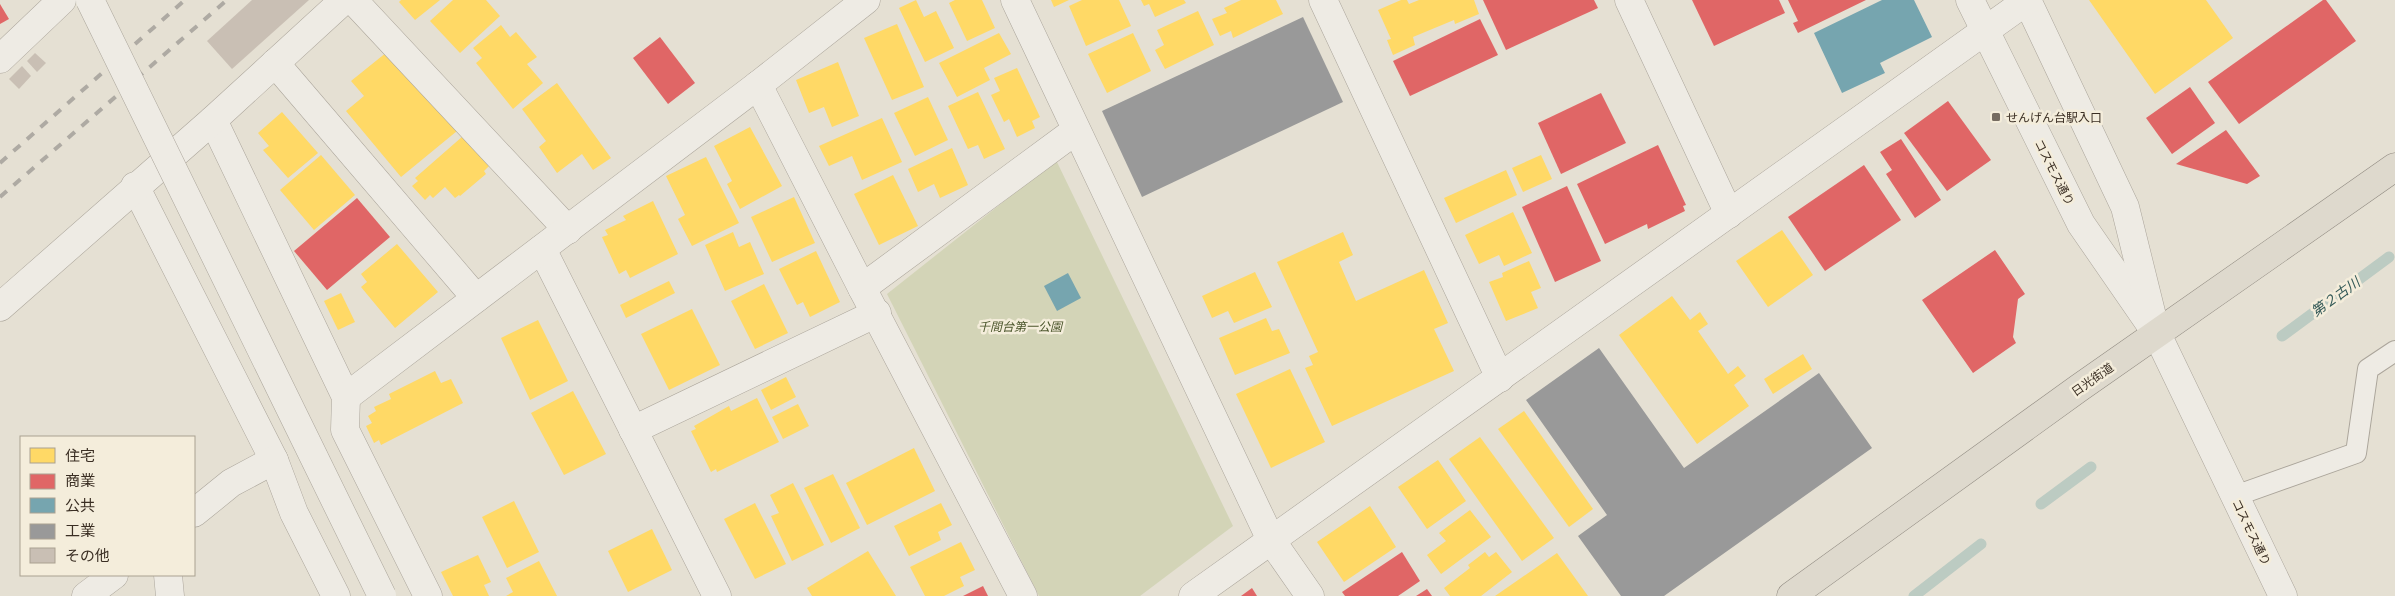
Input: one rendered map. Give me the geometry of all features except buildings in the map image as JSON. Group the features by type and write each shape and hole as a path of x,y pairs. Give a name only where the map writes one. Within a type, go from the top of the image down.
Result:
{"highway":[{"name":"日光街道","path":"1791,596 2157,334 2395,167"}],"street":[{"path":"90,0 382,596"},
{"path":"0,307 212,120 344,0"},
{"path":"353,0 568,230"},
{"path":"346,397 758,85 866,0"},
{"path":"1015,0 1075,131 1272,540 1310,596"},
{"path":"1323,0 1500,378"},
{"path":"1628,0 1729,214"},
{"name":"コスモス通り","path":"1970,0 1984,32 2081,224 2157,334 2283,596"},
{"path":"1193,596 2028,0"},
{"name":"コスモス通り","path":"2028,0 2125,206 2157,334"},
{"path":"0,59 54,3"},
{"path":"275,63 476,298"},
{"path":"758,85 1023,596"},
{"path":"212,120 346,397 345,430 428,596"},
{"path":"862,288 1075,131"},
{"path":"135,186 274,460 294,513 336,596"},
{"path":"542,249 716,596"},
{"path":"633,430 877,313"},
{"path":"195,512 231,483 274,460"},
{"path":"86,596 113,576"},
{"path":"168,576 170,596"}],"lane":[{"path":"2235,496 2356,453 2368,370 2395,351"}],"green space":[{"name":"千間台第一公園","path":"1056,160 1233,526 1140,596 1039,596 887,294"}],"waterway":[{"name":"第２古川","path":"2282,336 2389,257"},
{"name":"第２古川","path":"2041,504 2091,467"},
{"name":"第２古川","path":"1914,596 1981,544"}],"railway":[{"path":"0,163 185,0"},
{"path":"0,197 227,0"}],"place":[{"name":"せんげん台駅入口","path":"1996,117"}]}
